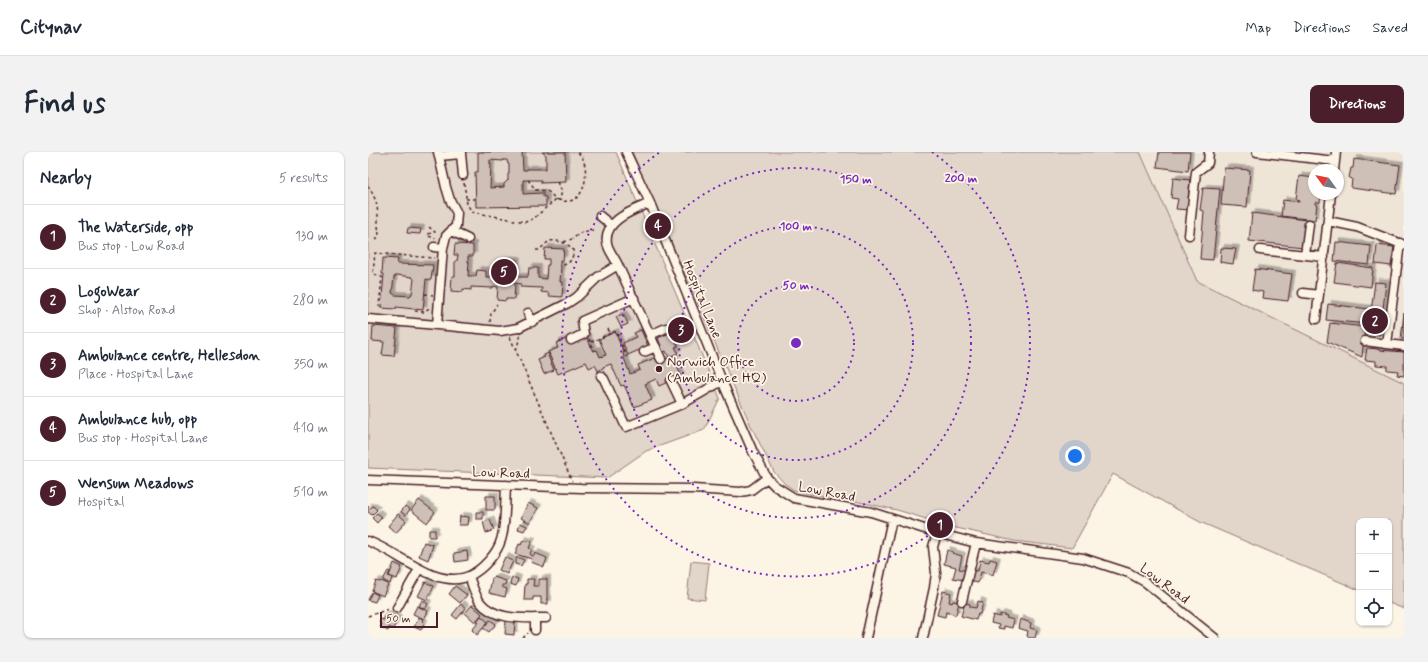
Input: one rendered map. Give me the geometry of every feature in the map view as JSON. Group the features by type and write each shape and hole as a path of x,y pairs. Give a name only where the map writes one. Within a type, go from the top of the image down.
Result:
{"street":[{"name":"Hospital Lane","path":"626,152 650,203 722,381 753,452 767,478"},
{"path":"1189,234 1196,172 1208,163 1209,152"},
{"path":"1257,152 1287,154 1335,161"},
{"path":"1335,164 1336,152"},
{"path":"437,325 442,259 439,247 446,236 456,226 457,213 450,200 446,187 439,154 461,153 463,175"},
{"path":"1316,319 1330,200"},
{"path":"650,203 617,220 611,225 607,237 607,244 634,298 661,359"},
{"path":"600,216 611,225"},
{"path":"1328,221 1357,227 1402,244 1387,344"},
{"path":"1305,255 1309,224"},
{"path":"451,231 468,239"},
{"path":"1260,250 1324,257"},
{"path":"368,319 489,330 528,324 568,303 577,297 598,277 618,265"},
{"path":"1303,293 1319,295"},
{"path":"571,340 584,334 579,320 634,298"},
{"path":"528,314 528,324"},
{"path":"650,335 666,328"},
{"path":"1366,341 1404,346"},
{"path":"644,352 656,347"},
{"path":"600,376 604,379 626,426 682,404 722,381"},
{"path":"670,381 682,404"},
{"name":"Low Road","path":"368,480 576,488 693,489 741,492 751,490 767,478 783,492 794,498 871,512 937,533 976,543 1083,558 1129,573 1155,590 1215,638"},
{"path":"368,541 378,545 420,569 445,579 469,576 485,564 494,554 501,541 506,485"},
{"path":"866,638 892,519"},
{"path":"923,638 936,573 934,546 937,533"},
{"path":"962,601 976,543"},
{"path":"397,608 420,569"},
{"path":"469,576 474,591 481,602 490,610 499,615 546,618"},
{"path":"535,618 535,630"}],"path":[{"path":"528,180 536,190 546,191 556,199 564,201 577,198 583,191 586,179 585,167 582,157 578,152"},
{"path":"463,175 467,204 472,212 525,222 533,219 556,199"},
{"path":"558,182 562,196 559,200"},
{"path":"368,186 374,195 378,210 379,234 375,241"},
{"path":"466,199 476,199"},
{"path":"429,227 435,232 428,234 428,236 435,238 439,247"},
{"path":"536,250 539,250 549,241 563,242 572,239 582,232 593,230"},
{"path":"560,265 563,265 571,260 573,253 571,247 563,242"},
{"path":"381,307 379,306 382,277 373,273 375,253 442,259"},
{"path":"489,330 491,314 497,304"},
{"path":"415,311 424,312 432,307 438,306"},
{"path":"516,350 528,324"},
{"path":"503,329 516,350 576,488"},
{"path":"608,329 610,334"},
{"path":"591,342 616,331 627,357"},
{"path":"584,334 588,335 595,351"},
{"path":"368,616 397,608"}],"shaded area":[{"path":"368,152 616,152 720,398 704,430 646,451 607,478 368,468"},
{"path":"632,152 1140,152 1197,281 1404,383 1404,609 1392,604 1392,518 1356,518 1356,589 1200,522 1113,474 1072,548 1014,541 952,527 897,510 794,490 785,484 774,472 751,426"},
{"path":"1140,152 1404,152 1404,383 1197,281"},
{"path":"691,561 709,563 705,600 687,598"}],"building":[{"path":"478,152 522,152 523,170 527,170 546,169 546,155 542,152 565,152 566,182 541,183 541,180 523,180 523,194 543,193 543,197 546,197 546,206 476,207 475,172 478,172","holes":["490,160 507,160 509,164 508,180 504,184 504,187 490,188"]},
{"path":"1159,152 1190,152 1188,171 1157,167"},
{"path":"1354,159 1400,165 1396,194 1351,188 1352,179 1349,178 1351,168 1353,168"},
{"path":"1224,168 1250,170 1247,207 1221,205"},
{"path":"1299,176 1308,177 1308,200 1320,200 1320,202 1315,202 1315,204 1317,204 1315,220 1281,216 1283,200 1299,202 1299,200 1296,199"},
{"path":"1173,178 1190,180 1188,199 1191,199 1190,210 1176,209 1178,199 1171,198"},
{"path":"1203,188 1220,189 1213,260 1200,259 1204,211 1200,210"},
{"path":"1252,213 1306,220 1303,247 1249,241"},
{"path":"408,228 421,229 420,234 407,233"},
{"path":"1336,242 1371,246 1369,265 1334,261"},
{"path":"455,244 473,245 473,256 468,256 468,276 476,276 477,270 486,271 486,277 494,277 493,280 502,281 502,274 492,274 492,265 503,266 503,260 517,260 515,277 528,277 529,268 538,268 538,278 546,279 549,259 544,259 545,248 564,249 563,260 560,260 560,282 563,282 562,297 549,296 549,293 541,292 542,288 520,287 521,284 515,283 514,299 506,299 506,301 497,300 498,287 493,286 493,288 471,287 471,290 463,289 463,292 451,291 452,276 455,276 455,261 457,261 458,255 454,255"},
{"path":"1377,245 1394,247 1391,266 1375,264"},
{"path":"1221,248 1236,249 1233,264 1220,262"},
{"path":"383,258 398,259 397,264 433,265 431,280 426,279 423,310 396,307 396,309 381,308 384,274 382,274","holes":["397,275 412,277 414,279 412,294 410,296 395,295 392,293 394,277"]},
{"path":"1337,263 1373,268 1371,287 1334,282"},
{"path":"1255,269 1292,274 1288,301 1262,298 1263,292 1252,290"},
{"path":"1375,282 1386,283 1380,335 1368,334"},
{"path":"1328,304 1369,309 1367,324 1326,320"},
{"path":"1404,313 1404,339 1401,339"},
{"path":"623,314 628,324 621,327 616,317"},
{"path":"1330,323 1365,327 1362,357 1327,342"},
{"path":"373,326 397,328 394,356 382,355 384,342 372,341"},
{"path":"641,330 648,346 628,355 623,343 636,337 634,333"},
{"name":"Norwich Office (Ambulance HQ)","path":"615,332 624,353 624,358 630,374 640,370 638,365 655,358 658,363 673,356 681,376 659,386 656,379 645,384 652,400 634,407 624,385 621,386 611,364 598,371 595,365 589,368 586,362 558,374 548,352 558,348 556,343 569,338 586,336 593,351 597,350 600,357 606,355 599,339"},
{"path":"672,332 678,346 675,347 678,353 669,357 666,351 663,352 658,338"},
{"path":"1367,348 1404,352 1404,376 1397,375 1398,371 1387,370 1387,366 1376,365 1376,361 1365,360"},
{"path":"549,353 550,355 548,356 554,370 544,374 538,360 545,357 544,355"},
{"path":"486,496 495,496 495,510 486,510"},
{"path":"419,500 435,512 427,523 411,510"},
{"path":"528,503 538,508 530,523 521,518"},
{"path":"368,506 370,508 373,506 377,510 372,515 368,512"},
{"path":"405,506 410,509 406,515 401,512"},
{"path":"476,512 483,512 483,519 476,519"},
{"path":"377,513 382,517 377,523 372,518"},
{"path":"398,514 406,521 396,533 388,526"},
{"path":"460,516 469,517 468,525 459,525"},
{"path":"490,520 494,530 486,533 483,522"},
{"path":"520,523 527,526 524,531 518,529"},
{"path":"429,530 435,530 435,537 429,537"},
{"path":"523,540 528,542 529,540 532,541 529,548 532,550 530,553 531,555 534,556 535,553 547,558 544,567 531,562 532,559 515,554 519,544 521,545"},
{"path":"424,542 433,545 428,560 419,556"},
{"path":"947,550 962,556 959,569 965,570 963,580 953,578 956,567 944,564"},
{"path":"467,551 468,560 455,562 454,553"},
{"path":"505,557 513,561 507,574 499,570"},
{"path":"517,557 524,560 521,566 515,564"},
{"path":"990,559 997,561 993,575 981,572 978,583 970,581 972,570 978,571 980,560 989,562"},
{"path":"394,563 402,567 397,579 389,576"},
{"path":"388,571 390,572 388,576 392,578 390,584 383,580"},
{"path":"494,577 506,581 505,585 502,585 502,587 507,589 505,597 489,593 492,578"},
{"path":"512,577 518,579 516,586 510,584"},
{"path":"527,579 534,579 533,586 539,586 539,579 547,579 548,604 541,604 541,597 533,597 533,600 524,600 525,584 527,584"},
{"path":"376,581 381,581 388,584 383,596 372,591"},
{"path":"425,582 434,586 427,600 418,596"},
{"path":"455,586 467,595 460,603 449,594"},
{"path":"943,591 951,593 949,602 959,602 956,615 946,612 945,617 937,615"},
{"path":"372,592 378,595 375,602 368,600"},
{"path":"422,600 428,604 425,609 419,606"},
{"path":"978,601 983,603 980,614 978,614 976,620 961,616 965,603 970,604 970,607 976,608"},
{"path":"461,604 466,608 457,619 452,615"},
{"path":"472,605 482,614 475,622 465,613"},
{"path":"417,606 428,611 424,619 413,614"},
{"path":"386,614 398,619 393,629 389,627 388,631 380,627 381,624 379,623 380,619 384,620"},
{"path":"1000,614 1007,616 1006,618 1014,620 1012,628 1004,626 1004,629 998,628 999,625 991,623 993,615 1000,617"},
{"path":"481,616 488,622 477,635 472,630 479,622 477,621"},
{"path":"419,617 423,619 422,621 424,623 421,630 414,627"},
{"path":"1020,619 1031,623 1030,628 1037,630 1035,638 1029,638 1027,636 1028,631 1018,628"},
{"path":"490,620 496,624 489,632 483,628"},
{"path":"506,620 515,621 514,635 505,634"}],"place":[{"name":"Ambulance hub, opp","path":"658,226"},
{"name":"Wensum Meadows","path":"504,272"},
{"name":"LogoWear","path":"1375,321"},
{"name":"Ambulance centre, Hellesdon","path":"681,330"},
{"name":"Norwich Office (Ambulance HQ)","path":"659,369"},
{"name":"The Waterside, opp","path":"940,525"}]}
